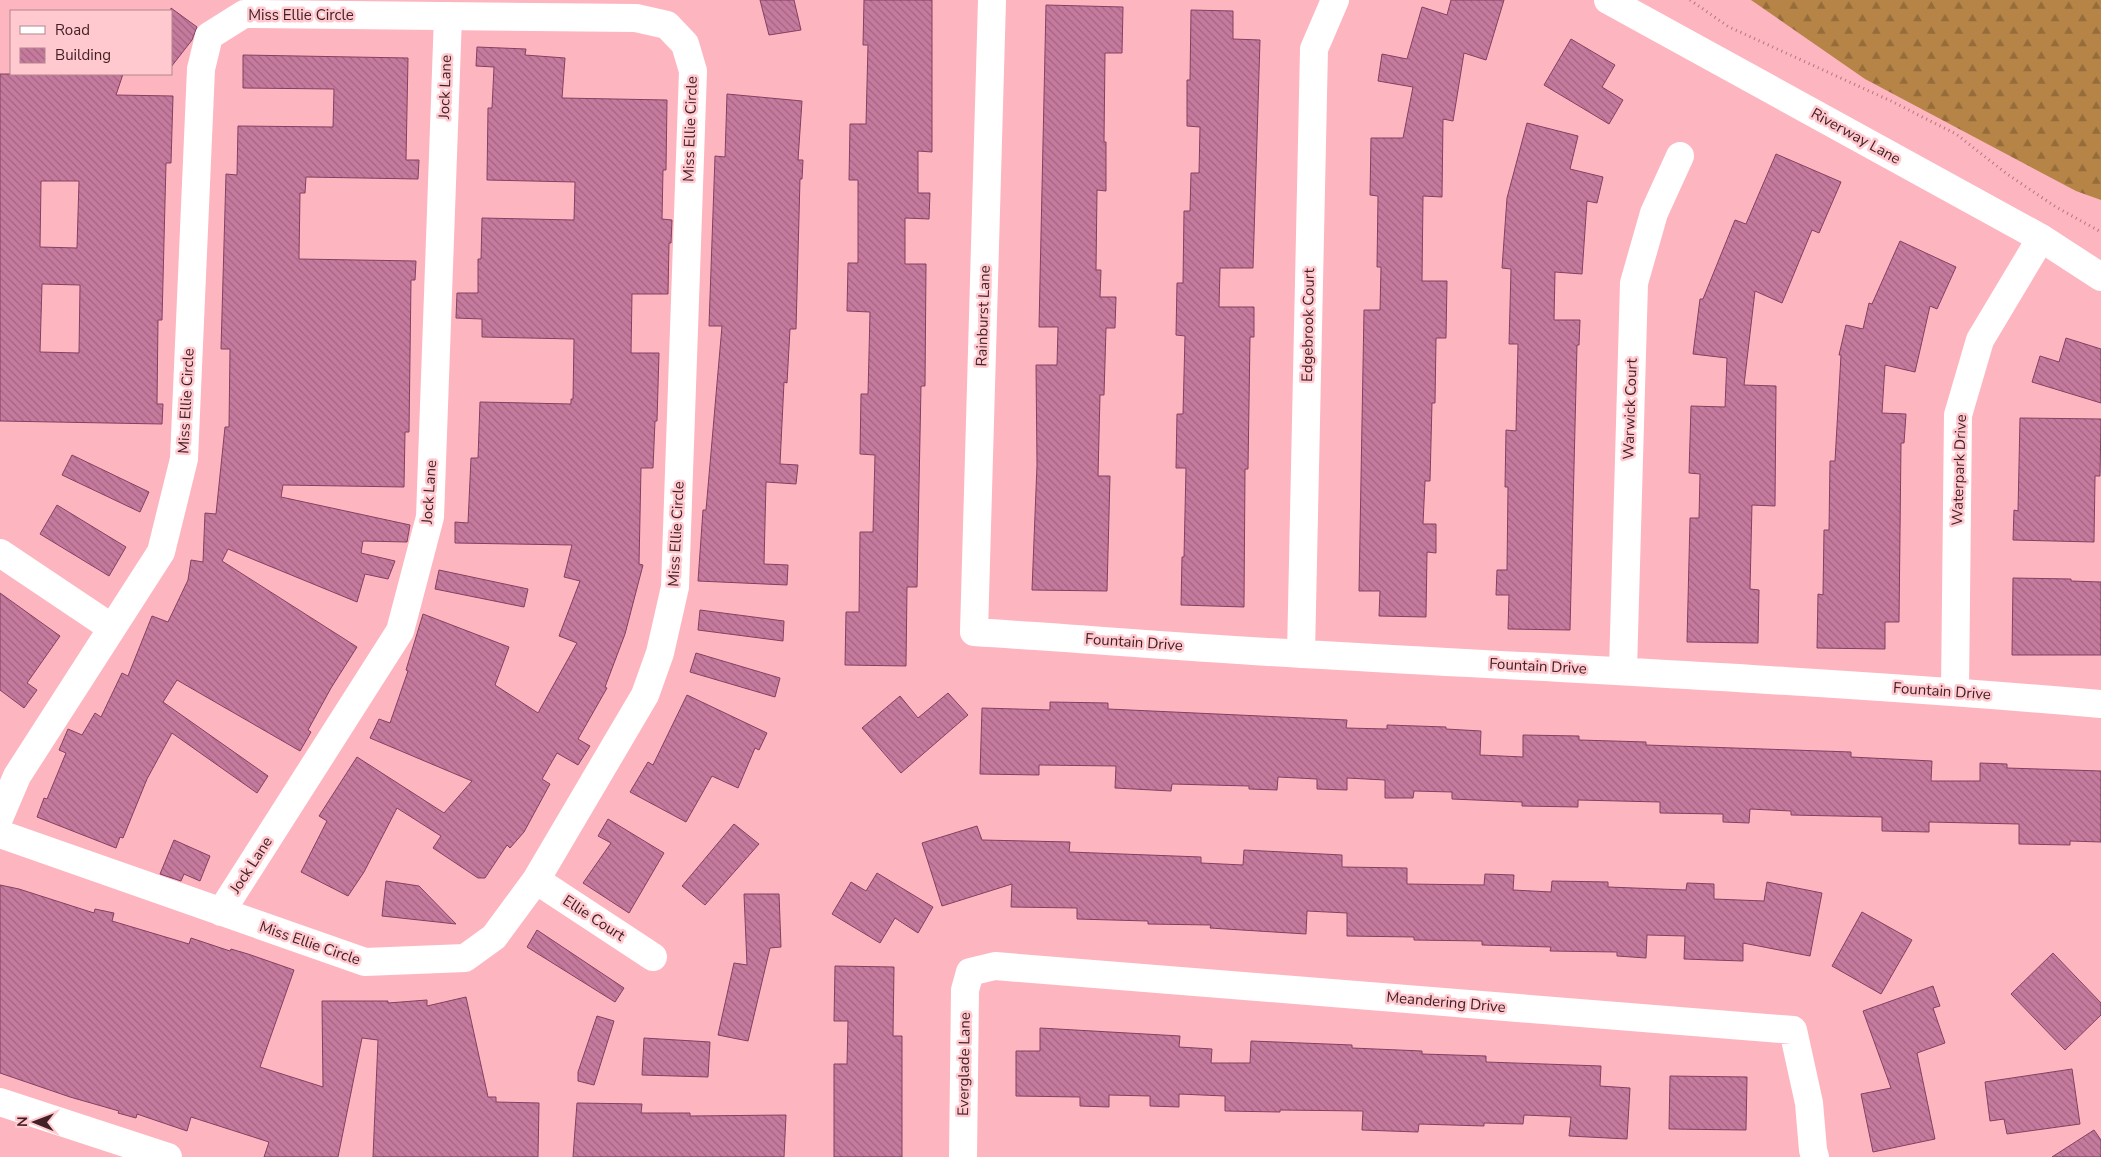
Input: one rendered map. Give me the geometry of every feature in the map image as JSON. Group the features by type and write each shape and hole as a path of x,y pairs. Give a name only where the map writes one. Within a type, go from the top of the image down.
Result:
{"street":[{"name":"Rainburst Lane","path":"974,632 992,0"},
{"name":"Edgebrook Court","path":"1301,654 1314,49 1335,0"},
{"name":"Riverway Lane","path":"1608,0 2041,238 2101,278"},
{"name":"Miss Ellie Circle","path":"0,816 17,776 161,552 184,460 201,69 209,36 244,14 636,18 667,25 685,44 692,71 675,587 660,653 645,695 536,880 494,937 465,958 365,962 0,834"},
{"name":"Jock Lane","path":"221,912 400,631 430,517 448,16"},
{"name":"Warwick Court","path":"1623,670 1634,283 1654,213 1680,156"},
{"name":"Waterpark Drive","path":"1955,691 1958,416 1980,340 2041,238"},
{"path":"0,553 112,628"},
{"name":"Fountain Drive","path":"974,632 1301,654 1623,670 1955,691 2101,704"},
{"name":"Ellie Court","path":"536,880 653,957"},
{"name":"Meandering Drive","path":"970,972 995,966 1793,1030 1809,1103 1815,1157"},
{"name":"Everglade Lane","path":"963,1157 965,990 970,972"},
{"path":"0,1102 168,1157"}],"path":[{"path":"1690,0 1729,27 1891,101 1956,134 2007,174 2056,208 2101,232"}],"green space":[{"path":"1751,0 2101,0 2101,200 2076,191 1865,79"}],"building":[{"path":"760,0 794,0 801,30 769,35"},
{"path":"864,0 932,0 932,152 918,151 918,193 930,193 929,219 905,218 905,264 926,264 925,386 921,386 917,587 907,587 906,666 845,665 846,612 859,612 860,532 873,532 875,455 860,454 861,394 868,394 870,312 847,311 848,263 858,263 858,180 849,180 850,124 866,124 868,45 863,45"},
{"path":"1451,0 1504,0 1486,60 1464,53 1453,121 1443,119 1442,197 1423,196 1422,281 1447,281 1446,338 1436,338 1435,403 1432,403 1430,481 1425,481 1423,524 1436,524 1436,553 1427,552 1426,617 1379,616 1380,591 1359,591 1364,310 1380,310 1381,267 1377,267 1378,196 1370,195 1371,138 1403,138 1413,87 1378,81 1382,54 1407,59 1422,7 1447,15"},
{"path":"1046,5 1123,7 1122,53 1105,53 1104,142 1106,142 1106,191 1097,190 1096,270 1101,270 1100,297 1116,297 1115,328 1106,328 1104,395 1100,395 1098,476 1110,476 1107,591 1032,590 1037,465 1036,365 1057,365 1058,327 1039,327"},
{"path":"171,8 197,27 192,40 172,66 172,10"},
{"path":"1191,10 1233,11 1233,39 1260,40 1253,268 1220,268 1219,307 1254,307 1254,337 1250,337 1248,469 1245,469 1244,607 1181,605 1186,468 1176,468 1177,414 1183,414 1185,336 1176,335 1177,283 1183,283 1184,211 1190,211 1191,173 1199,173 1200,127 1187,126 1187,80 1190,80"},
{"path":"1571,39 1615,65 1602,87 1623,100 1609,124 1544,85"},
{"path":"477,47 526,49 525,55 565,58 562,98 667,100 666,170 663,170 662,219 672,220 671,243 669,243 668,294 632,294 631,353 659,353 657,421 655,421 653,468 641,468 639,564 643,565 625,634 605,687 607,688 578,739 590,746 578,765 557,753 542,779 550,784 524,832 510,848 507,845 485,878 478,878 433,848 441,836 397,808 364,872 348,896 301,872 327,821 319,816 357,757 444,813 472,781 370,738 379,719 390,723 408,671 406,670 423,614 509,647 495,685 538,713 577,643 559,636 580,581 564,577 572,545 455,543 455,522 468,523 471,458 478,458 480,402 571,404 571,399 573,399 574,339 482,337 482,319 456,318 457,293 478,293 478,259 481,259 482,218 574,220 575,182 487,180 488,108 492,108 494,67 476,66"},
{"path":"243,55 408,58 406,160 419,160 418,179 306,177 305,193 300,193 299,259 416,261 415,280 411,280 409,432 405,432 404,487 283,485 281,497 410,525 407,542 363,541 361,553 395,561 388,579 365,574 357,602 228,549 222,561 357,647 331,688 308,730 311,732 300,751 177,680 163,702 268,776 257,793 172,733 147,779 123,838 120,837 116,848 37,817 44,798 47,799 66,753 59,750 68,729 82,735 95,713 101,717 122,673 128,676 152,616 168,622 188,580 191,560 203,562 205,513 216,514 225,427 229,427 230,349 221,349 226,174 237,175 238,126 333,127 334,89 243,88"},
{"path":"0,74 123,75 116,95 173,96 171,163 166,163 162,320 158,320 157,404 163,404 162,424 0,421","holes":["41,181 79,181 77,248 40,247","42,284 80,285 79,353 40,352"]},
{"path":"727,94 802,101 798,160 803,160 802,179 800,179 796,329 790,329 787,383 784,382 780,464 798,465 796,484 766,482 764,564 788,565 787,585 698,581 703,510 706,510 722,326 709,326 715,156 725,157"},
{"path":"1527,123 1578,136 1570,169 1603,177 1597,203 1587,201 1582,274 1555,272 1554,320 1580,320 1579,345 1577,345 1570,630 1508,629 1509,595 1496,595 1497,570 1507,570 1508,487 1505,487 1506,430 1516,431 1518,344 1509,344 1511,269 1502,268 1507,198"},
{"path":"1776,154 1841,182 1819,233 1812,230 1782,303 1755,291 1744,385 1776,386 1775,506 1752,505 1750,589 1759,590 1758,643 1687,642 1690,518 1699,518 1700,474 1689,473 1691,406 1725,407 1727,358 1693,354 1700,299 1703,299 1735,220 1746,224"},
{"path":"1900,241 1956,267 1937,309 1930,306 1915,372 1885,365 1882,413 1906,414 1904,443 1901,443 1899,622 1885,622 1885,649 1817,648 1818,594 1823,595 1824,530 1829,530 1830,461 1835,461 1841,355 1839,355 1846,325 1863,329 1869,303 1872,304"},
{"path":"2066,338 2101,349 2101,403 2032,382 2040,356 2059,362"},
{"path":"2020,418 2101,419 2100,476 2095,476 2094,542 2013,540 2014,510 2018,511"},
{"path":"72,455 149,492 140,512 62,475"},
{"path":"57,505 126,547 109,576 40,534"},
{"path":"439,570 528,589 524,607 435,589"},
{"path":"2013,578 2071,579 2071,581 2101,582 2101,655 2012,655"},
{"path":"0,593 60,636 27,683 37,690 24,708 0,690"},
{"path":"700,610 784,621 783,641 698,630"},
{"path":"696,653 780,678 775,697 690,672"},
{"path":"948,693 968,715 901,773 862,728 900,696 918,718"},
{"path":"687,695 767,733 759,750 755,748 738,788 712,776 686,822 630,792 648,762 653,765"},
{"path":"1050,702 1108,703 1108,709 1347,720 1346,728 1387,729 1387,725 1446,727 1446,729 1481,731 1480,755 1523,757 1523,735 1579,736 1579,740 1646,742 1646,745 1851,752 1851,757 1932,761 1931,781 1980,781 1980,763 2007,764 2007,768 2101,771 2101,842 2070,841 2070,845 2019,844 2019,824 1929,822 1929,832 1882,831 1882,817 1791,815 1791,811 1750,809 1749,823 1723,822 1723,814 1660,813 1660,802 1578,800 1578,807 1522,806 1522,802 1452,799 1452,792 1414,791 1413,798 1385,798 1385,780 1347,778 1347,790 1317,789 1317,779 1278,777 1277,790 1249,789 1249,786 1172,784 1171,791 1115,788 1116,766 1039,765 1039,775 980,774 982,708 1050,710"},
{"path":"608,819 664,853 629,913 583,883 611,843 598,836"},
{"path":"734,824 759,844 705,905 682,886"},
{"path":"977,826 982,840 1070,842 1069,852 1201,857 1201,863 1243,865 1244,850 1342,855 1342,867 1407,868 1407,884 1484,885 1485,874 1514,875 1513,890 1551,892 1552,881 1608,882 1608,887 1686,890 1687,883 1714,884 1714,899 1764,901 1767,882 1822,893 1810,956 1743,943 1743,961 1684,959 1685,936 1647,935 1646,958 1617,956 1617,952 1550,951 1551,947 1482,945 1482,941 1414,940 1414,937 1347,936 1347,913 1307,911 1306,934 1210,928 1211,925 1148,924 1148,921 1077,919 1077,908 1011,907 1012,884 942,906 922,843"},
{"path":"174,840 210,856 200,881 184,874 181,881 160,874"},
{"path":"877,873 933,907 918,933 895,918 880,943 832,914 851,882 866,891"},
{"path":"386,881 419,886 456,924 382,916"},
{"path":"0,885 19,889 94,913 95,909 114,913 112,921 189,944 191,938 230,951 231,949 248,954 294,970 260,1067 323,1087 322,1001 388,1001 388,1003 427,1000 427,1006 466,997 488,1097 496,1097 496,1102 539,1103 538,1157 373,1157 378,1040 362,1038 338,1157 264,1157 269,1142 191,1117 187,1131 137,1114 136,1118 118,1113 119,1111 70,1097 0,1073"},
{"path":"744,894 779,894 781,947 770,948 748,1041 718,1035 734,963 747,965"},
{"path":"1862,912 1912,940 1881,994 1832,966"},
{"path":"537,930 624,988 615,1002 527,947"},
{"path":"2053,953 2101,1003 2101,1015 2065,1050 2011,994"},
{"path":"835,966 894,967 893,1036 902,1036 902,1157 834,1157 834,1064 847,1064 848,1021 834,1021"},
{"path":"1933,986 1940,1006 1933,1008 1945,1043 1917,1053 1935,1139 1873,1152 1861,1094 1891,1088 1863,1011"},
{"path":"597,1016 614,1021 594,1085 578,1081 578,1072"},
{"path":"1040,1028 1180,1036 1179,1047 1212,1049 1211,1063 1250,1063 1251,1041 1352,1045 1352,1048 1422,1051 1422,1054 1486,1056 1486,1062 1601,1066 1600,1086 1630,1088 1627,1139 1569,1136 1571,1117 1524,1115 1523,1124 1484,1123 1484,1126 1419,1124 1418,1132 1362,1130 1363,1111 1225,1111 1225,1096 1179,1094 1179,1107 1150,1106 1150,1096 1109,1095 1109,1107 1080,1106 1080,1097 1016,1096 1016,1051 1040,1051"},
{"path":"644,1038 710,1042 708,1077 642,1075"},
{"path":"2072,1069 2080,1124 2007,1134 2004,1119 1990,1121 1985,1082"},
{"path":"1670,1076 1747,1077 1746,1130 1669,1129"},
{"path":"577,1103 642,1104 641,1113 690,1113 690,1116 786,1115 784,1157 573,1157"},
{"path":"2094,1130 2101,1140 2101,1157 2052,1157"}]}
